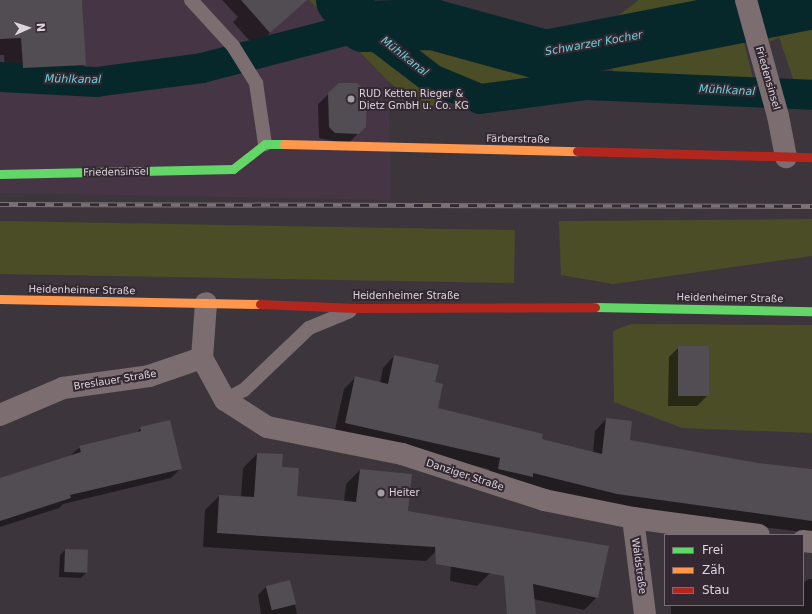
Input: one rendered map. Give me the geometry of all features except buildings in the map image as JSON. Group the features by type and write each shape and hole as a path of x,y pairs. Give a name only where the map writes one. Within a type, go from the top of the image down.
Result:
{"street":[{"name":"Friedensinsel","path":"746,2 778,116 786,157"},
{"name":"Friedensinsel","path":"0,174 233,169 265,144"},
{"name":"Färberstraße","path":"265,144 812,157"},
{"name":"Heidenheimer Straße","path":"0,299 206,303 356,308 544,306 812,311"},
{"path":"202,358 206,303"},
{"name":"Danziger Straße","path":"202,358 225,400 267,427 402,454 544,500 633,518 752,534"},
{"name":"Breslauer Straße","path":"0,415 63,388 149,376 202,358"},
{"name":"Waldstraße","path":"633,518 645,614"}],"lane":[{"path":"191,0 232,46 256,83 265,144"},
{"path":"225,400 244,390 309,328 356,308"}],"shaded area":[{"name":"RUD Ketten Rieger & Dietz GmbH u. Co. KG","path":"0,0 309,0 388,81 391,200 0,193"}],"green space":[{"path":"309,0 348,0 361,13 425,13 475,30 528,42 529,90 458,89 425,112 388,81"},
{"path":"639,0 733,0 753,78 615,81 604,26"},
{"path":"757,0 812,0 812,109 802,105 779,37 770,42"},
{"path":"812,219 812,256 613,284 561,275 559,221"},
{"path":"0,221 515,230 514,283 0,274"},
{"path":"631,324 812,325 812,433 682,428 614,402 613,331"}],"waterway":[{"name":"Schwarzer Kocher","path":"341,0 363,26 432,24 545,55 812,3"},
{"name":"Mühlkanal","path":"0,77 96,82 202,68 363,26 432,79 480,99 587,85 812,95"}],"railway":[{"path":"0,204 812,206"}],"traffic: fast":[{"path":"0,174 233,169 265,144 284,144"},
{"path":"595,307 812,311"}],"traffic: slow":[{"path":"284,144 577,151"},
{"path":"0,299 260,304"}],"traffic: jam":[{"path":"577,151 812,157"},
{"path":"260,304 356,308 595,307"}],"place":[{"name":"RUD Ketten Rieger & Dietz GmbH u. Co. KG","path":"351,99"},
{"name":"Heiter","path":"381,493"}]}
